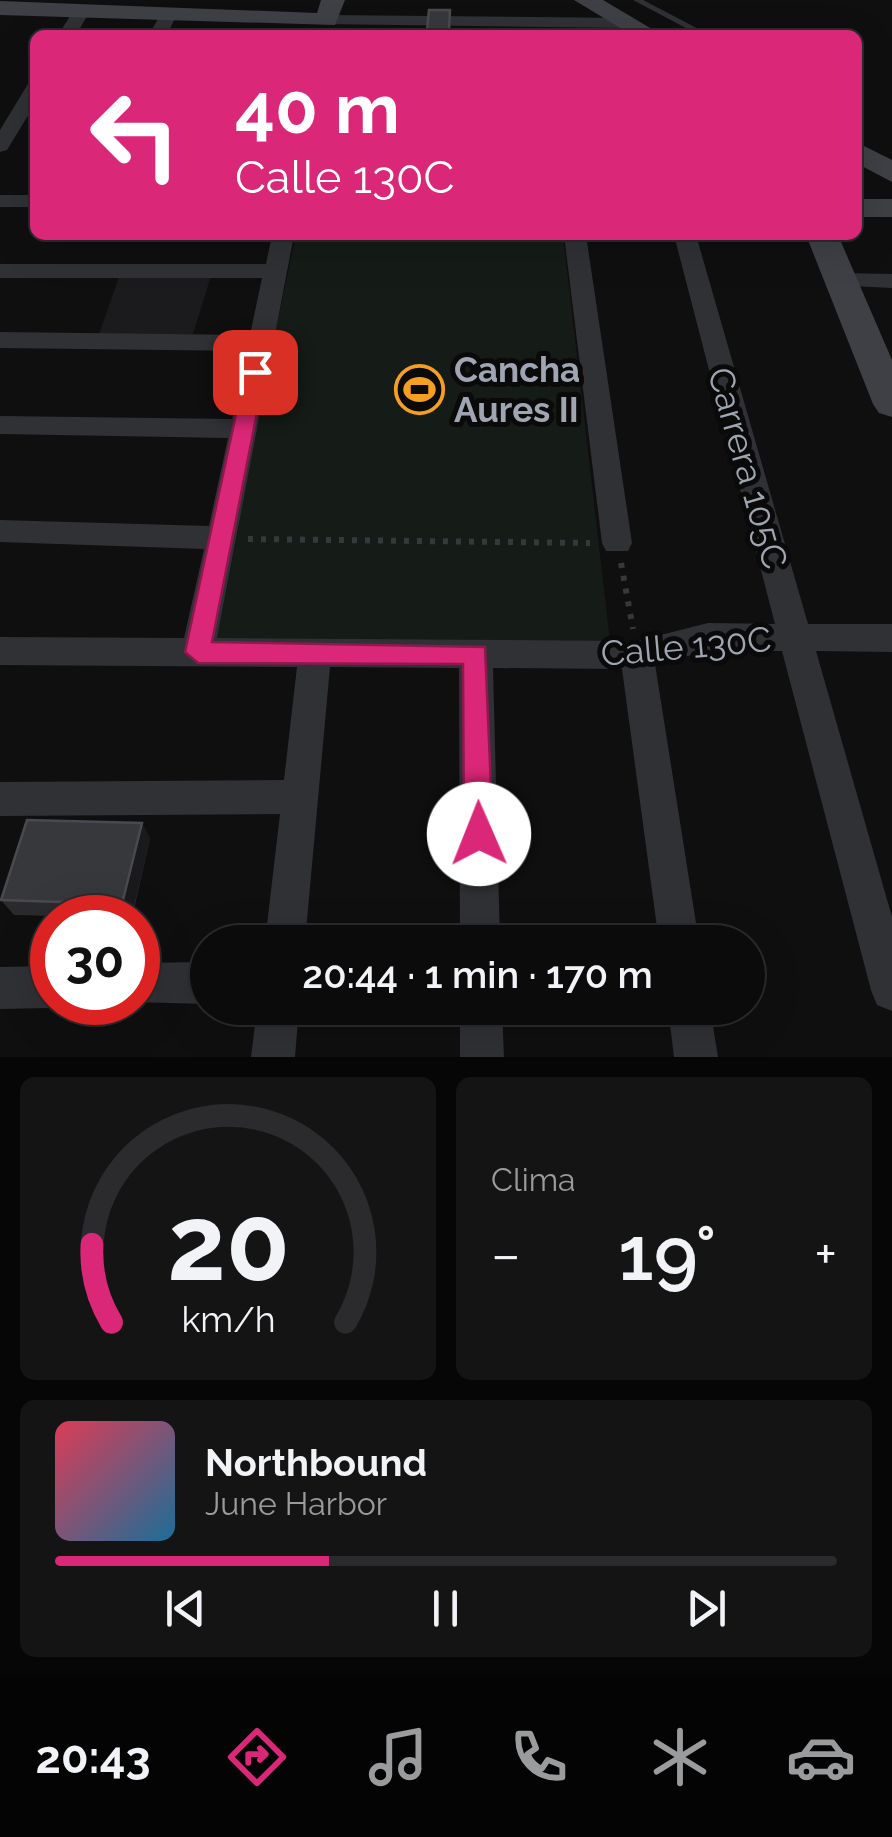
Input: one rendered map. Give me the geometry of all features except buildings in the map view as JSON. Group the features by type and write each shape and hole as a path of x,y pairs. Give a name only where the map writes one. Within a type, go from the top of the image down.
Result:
{"street":[{"path":"586,0 639,19"},
{"path":"9,8 82,11 163,25 330,10 421,28 639,19"},
{"path":"70,30 82,11"},
{"path":"0,146 30,96"},
{"path":"862,154 892,173"},
{"path":"0,201 30,202"},
{"path":"862,208 892,208"},
{"path":"198,652 281,240"},
{"path":"576,240 618,543"},
{"name":"Carrera 105C","path":"685,240 798,637 892,990"},
{"path":"824,240 840,280 883,360 892,404"},
{"path":"0,271 275,271"},
{"path":"840,280 892,280"},
{"path":"0,340 261,342"},
{"path":"0,425 244,430"},
{"path":"0,531 221,538"},
{"name":"Calle 130C","path":"0,651 637,655 708,637 892,638"},
{"path":"287,925 315,653"},
{"path":"476,654 480,925"},
{"path":"637,655 677,925"},
{"path":"0,799 300,797"},
{"path":"160,983 190,983"},
{"path":"0,988 30,987"},
{"path":"273,1057 276,1025"},
{"path":"482,1025 482,1057"},
{"path":"691,1025 696,1057"}],"lane":[{"path":"639,19 685,30"}],"path":[{"path":"221,538 618,543 637,655"}],"shaded area":[{"name":"Cancha Aures II","path":"295,240 564,240 610,641 217,638 239,526 234,525"},
{"path":"211,276 193,334 99,334 119,277"}],"place":[{"name":"Cancha Aures II","path":"419,389"}],"route":[{"path":"255,372 198,652 476,654 479,834"}]}
